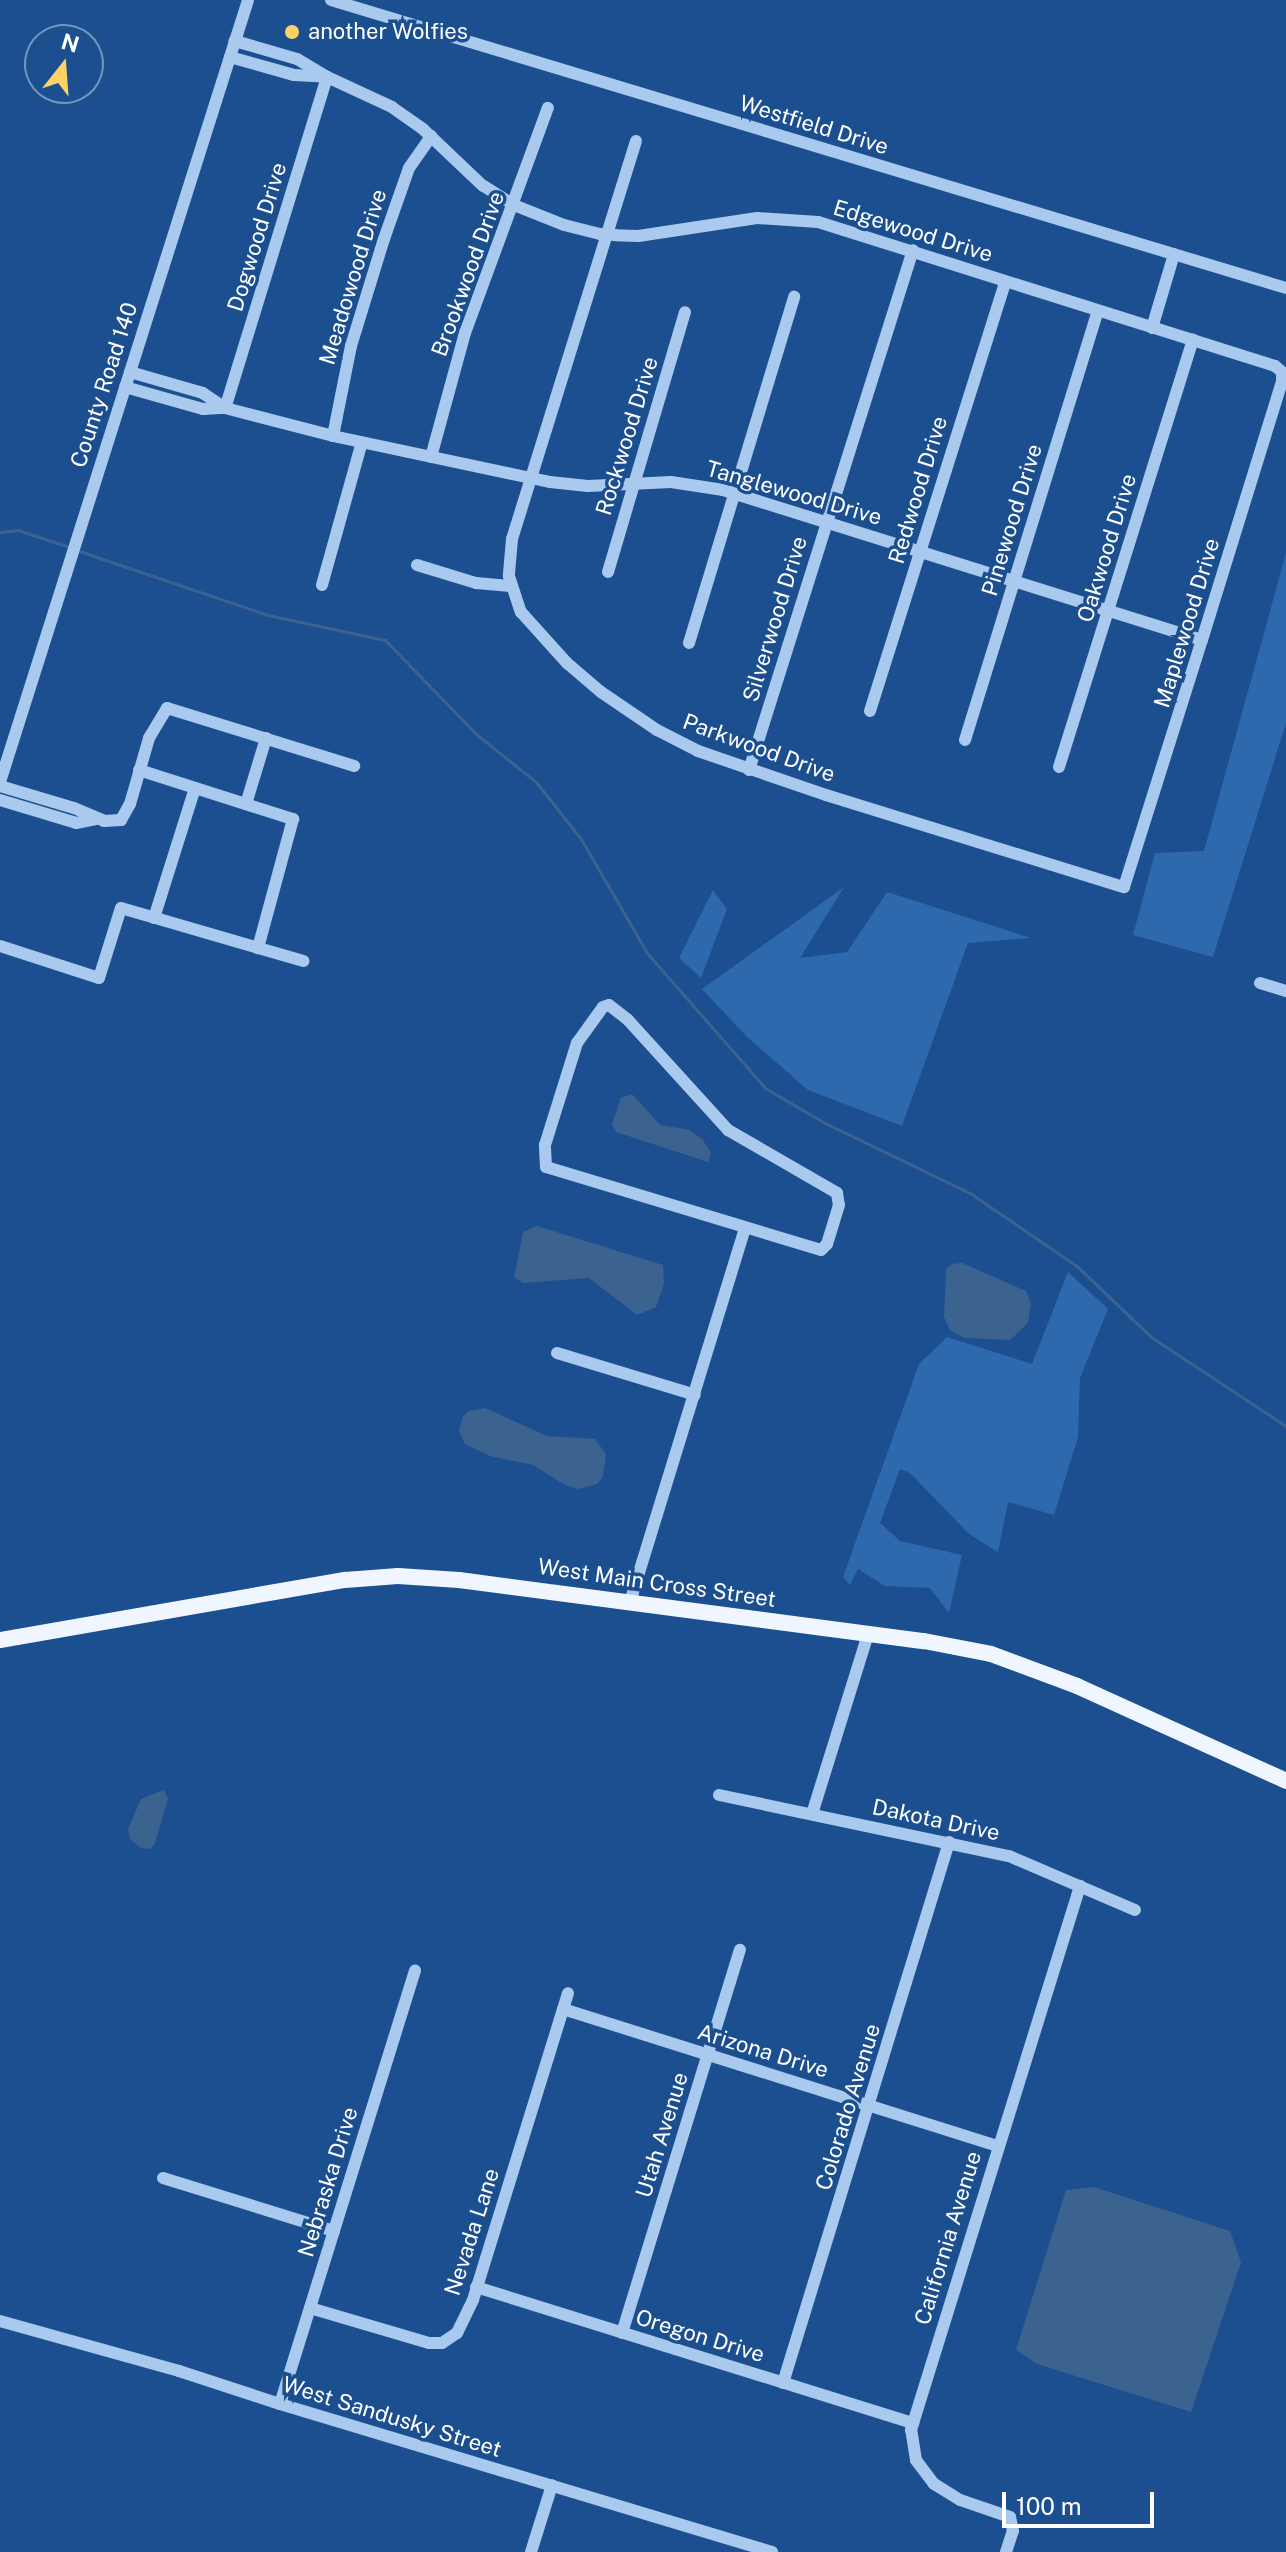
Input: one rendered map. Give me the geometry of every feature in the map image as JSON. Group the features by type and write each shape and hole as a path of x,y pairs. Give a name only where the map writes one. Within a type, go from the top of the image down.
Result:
{"main road":[{"name":"West Main Cross Street","path":"0,1640 307,1585 375,1577 459,1580 969,1649 1024,1665 1286,1781"}],"street":[{"name":"County Road 140","path":"0,784 248,0"},
{"name":"Westfield Drive","path":"331,0 1286,288"},
{"name":"Edgewood Drive","path":"235,41 297,59 327,77 372,95 431,136 472,177 514,205 564,225 607,234 660,235 742,220 780,218 840,227 1280,370"},
{"name":"Edgewood Drive","path":"230,57 294,75 327,77"},
{"name":"Dogwood Drive","path":"225,408 327,77"},
{"name":"Brookwood Drive","path":"431,457 465,333 548,108"},
{"name":"Meadowood Drive","path":"333,436 351,346 400,189 416,154 431,136"},
{"name":"Parkwood Drive","path":"636,141 509,553 511,586 530,624 601,692 677,741 749,770 1124,887"},
{"name":"Silverwood Drive","path":"749,770 913,250"},
{"path":"1152,328 1174,254"},
{"name":"Redwood Drive","path":"870,711 1005,282"},
{"path":"689,643 794,297"},
{"name":"Pinewood Drive","path":"965,740 1098,311"},
{"name":"Rockwood Drive","path":"608,572 685,312"},
{"name":"Oakwood Drive","path":"1059,767 1193,340"},
{"name":"Maplewood Drive","path":"1124,887 1282,381 1280,370"},
{"name":"Tanglewood Drive","path":"130,372 203,393 225,408"},
{"name":"Tanglewood Drive","path":"125,387 203,409 225,408 333,436 531,478 588,486 686,483 733,492 1202,640"},
{"path":"322,585 362,442"},
{"path":"417,565 476,583 511,586"},
{"path":"0,800 76,823 96,819 121,820 130,804 149,738 167,708 354,766"},
{"path":"246,804 266,738"},
{"path":"139,770 293,819 258,948"},
{"path":"0,784 74,808 96,819"},
{"path":"154,918 195,788"},
{"path":"0,946 99,978 121,908 303,961"},
{"path":"1260,983 1286,991"},
{"path":"614,1006 728,1130 840,1198 827,1244 821,1250 745,1229 546,1167 545,1145 577,1043 603,1007 614,1006"},
{"path":"630,1602 745,1229"},
{"path":"557,1353 695,1395"},
{"path":"812,1814 868,1634"},
{"name":"Dakota Drive","path":"719,1795 1009,1856 1135,1910"},
{"name":"Colorado Avenue","path":"783,2383 949,1842"},
{"name":"California Avenue","path":"1006,2552 1013,2531 1010,2517 960,2500 934,2484 916,2460 911,2438 913,2423 1080,1886"},
{"name":"Utah Avenue","path":"622,2333 740,1950"},
{"name":"Nebraska Drive","path":"280,2404 415,1971"},
{"name":"Nevada Lane","path":"310,2308 414,2340 442,2343 460,2329 568,1993"},
{"name":"Arizona Drive","path":"563,2009 998,2146"},
{"path":"163,2178 334,2231"},
{"name":"Oregon Drive","path":"476,2287 913,2423"},
{"name":"West Sandusky Street","path":"0,2321 164,2366 552,2485 733,2546 772,2552"},
{"path":"531,2552 552,2485"}],"shaded area":[{"path":"1286,553 1286,723 1213,957 1133,935 1155,853 1204,851"},
{"path":"844,887 800,958 847,952 887,892 1031,938 968,943 902,1126 808,1090 747,1037 702,989"},
{"path":"713,890 727,909 701,978 679,958"},
{"path":"632,1094 660,1125 690,1130 703,1140 711,1153 708,1162 616,1132 612,1124 621,1098"},
{"path":"537,1226 663,1265 664,1284 656,1307 637,1315 589,1278 523,1283 514,1277 523,1232"},
{"path":"962,1263 1026,1291 1031,1303 1028,1323 1010,1340 964,1338 950,1330 944,1317 946,1269 952,1264"},
{"path":"1068,1272 1108,1309 1080,1378 1078,1437 1054,1515 1008,1502 998,1552 969,1534 910,1473 900,1469 880,1523 900,1541 962,1555 949,1613 930,1588 885,1586 858,1569 850,1585 843,1577 919,1364 947,1337 1032,1364"},
{"path":"485,1408 547,1436 595,1439 606,1454 603,1477 597,1484 578,1489 565,1485 533,1465 490,1456 465,1444 459,1430 463,1416 469,1411"},
{"path":"164,1790 168,1799 155,1843 150,1849 141,1848 130,1839 128,1829 141,1799"},
{"path":"1094,2187 1230,2231 1241,2262 1191,2412 1037,2364 1016,2350 1066,2190"}],"waterway":[{"path":"0,532 18,530 69,547"},
{"path":"76,550 268,615 385,640 476,734 536,782 581,839 647,953 765,1088 825,1123 970,1193 1078,1267 1151,1337 1286,1426"}],"place":[{"name":"another Wolfies","path":"292,32"}]}
